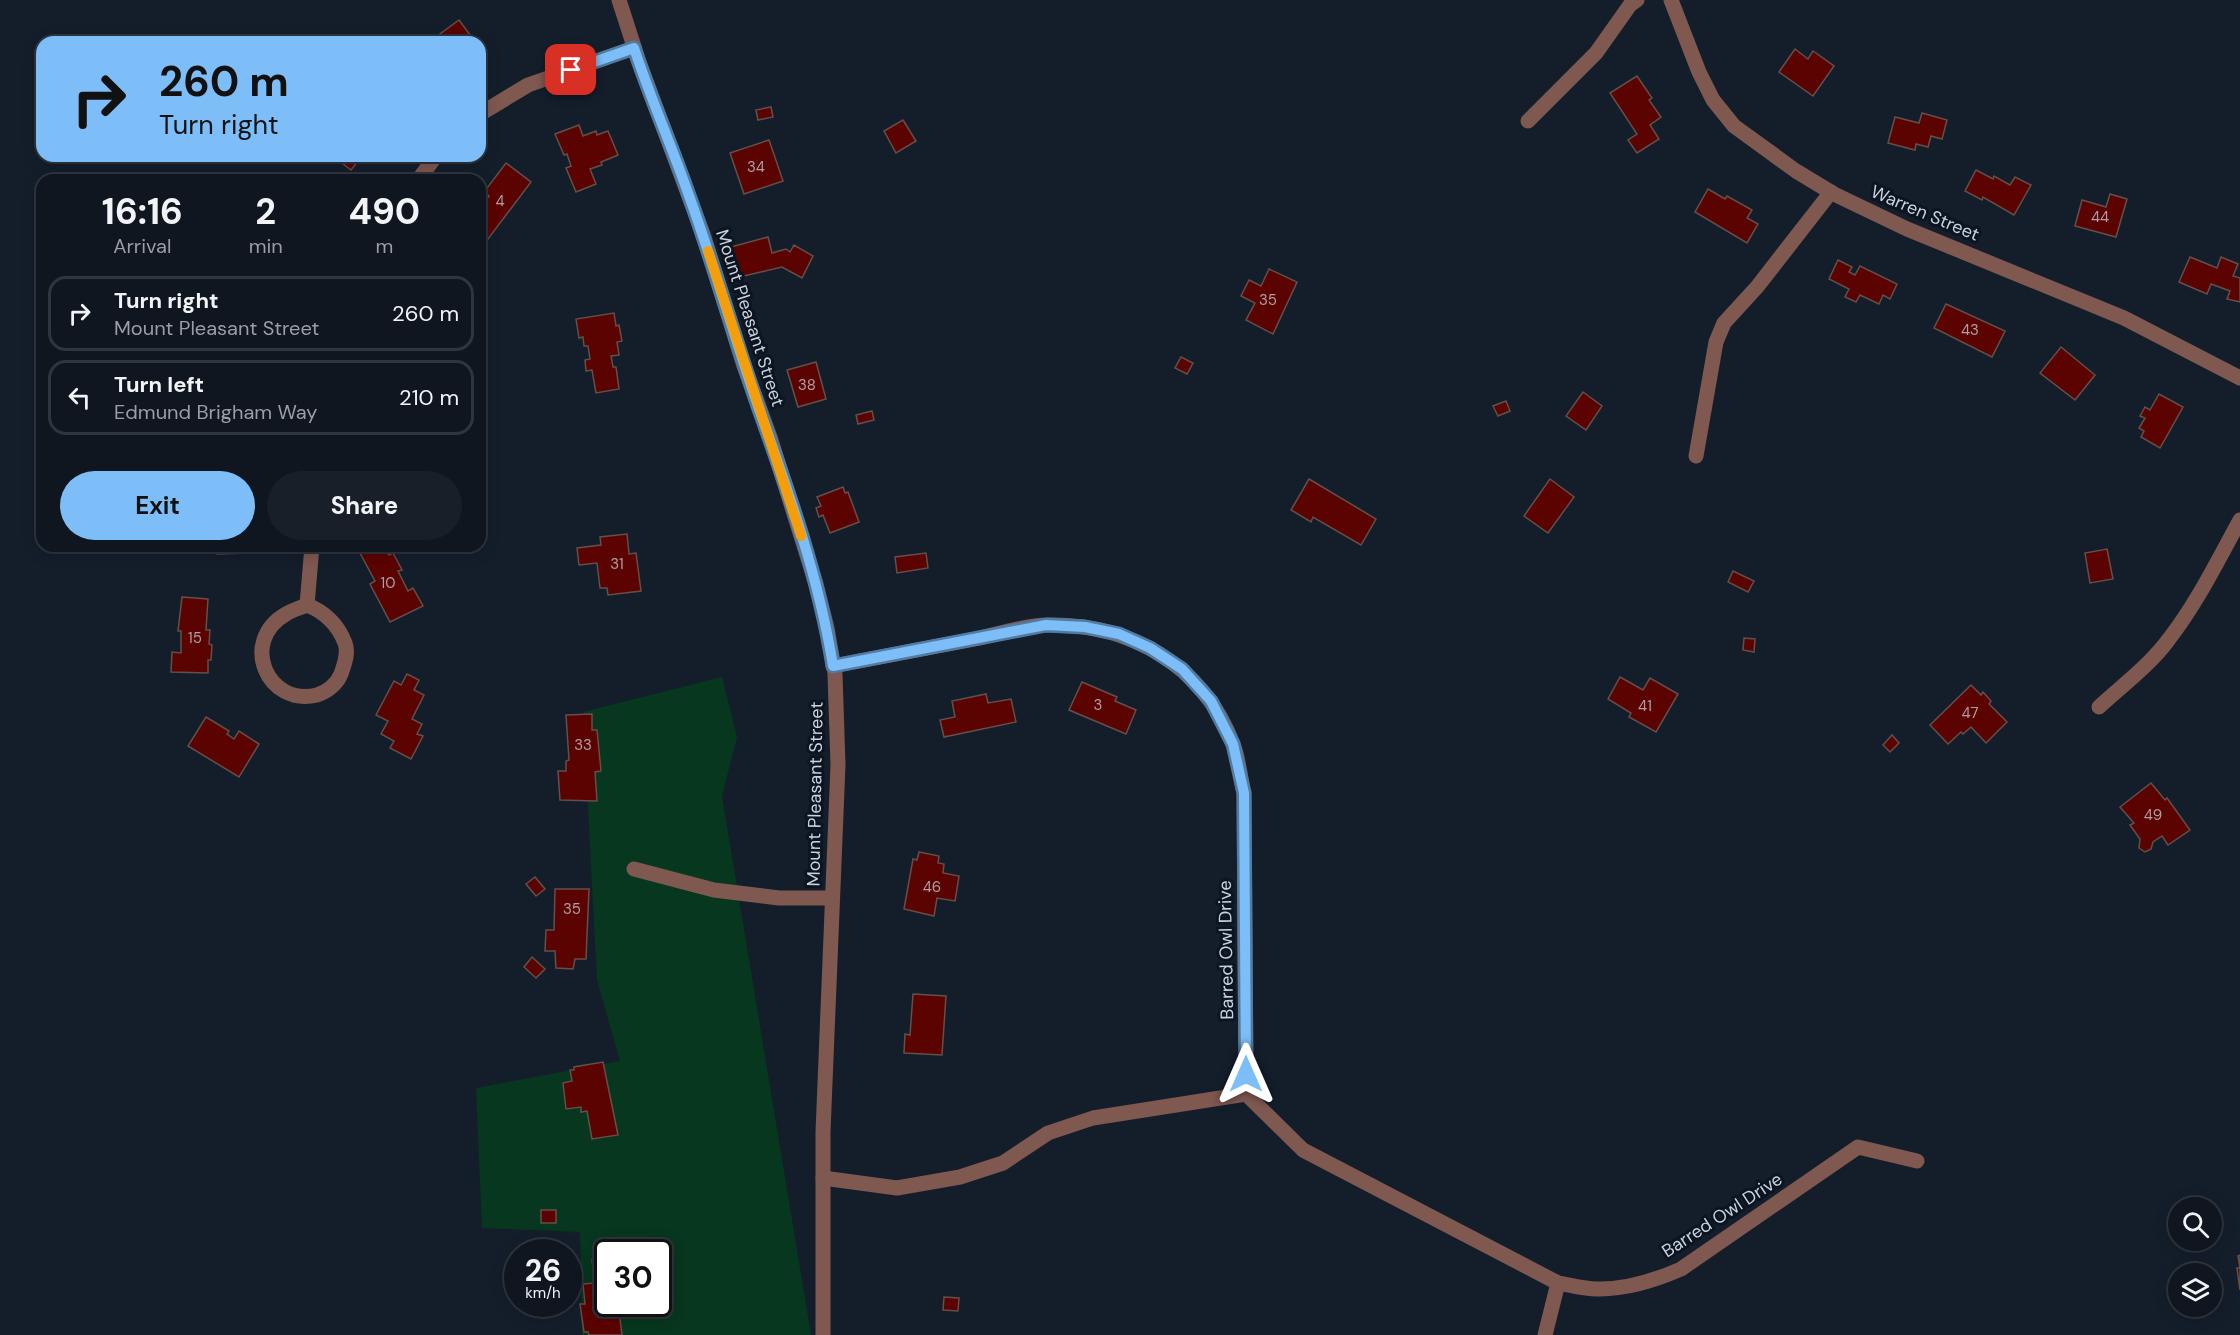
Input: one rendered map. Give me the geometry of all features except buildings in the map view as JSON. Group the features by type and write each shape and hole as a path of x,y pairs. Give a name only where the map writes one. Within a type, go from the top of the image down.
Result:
{"street":[{"name":"Mount Pleasant Street","path":"619,0 634,48 688,191 744,366 770,437 816,584 827,628 833,666 838,719 838,765 823,1132 823,1335"},
{"path":"1528,121 1596,53 1630,5 1637,0"},
{"name":"Warren Street","path":"1671,0 1699,72 1713,100 1734,126 1796,171 1831,192 1907,229 2124,318 2240,378"},
{"path":"486,110 528,85 634,48"},
{"path":"1696,456 1716,342 1724,323 1757,287 1831,192"},
{"path":"2099,706 2138,672 2168,640 2195,601 2240,520"},
{"path":"307,605 311,552"},
{"path":"307,605 318,609 329,618 340,632 347,647 345,663 338,681 324,693 306,697 286,692 271,679 262,664 261,645 269,629 285,614 307,605"},
{"name":"Barred Owl Drive","path":"833,666 1046,625 1085,627 1119,634 1150,648 1182,669 1211,701 1233,744 1244,793 1246,1094 1303,1150 1558,1283 1598,1290 1627,1286 1681,1269 1858,1147 1917,1161"},
{"path":"634,869 714,890 779,898 832,898"},
{"path":"823,1178 897,1188 960,1177 1003,1163 1048,1133 1093,1118 1246,1094"},
{"path":"1545,1335 1558,1283"}],"green space":[{"path":"722,677 737,737 722,796 811,1335 582,1335 582,1239 580,1232 482,1228 476,1088 620,1061 597,980 583,712"}],"slow traffic":[{"path":"708,251 801,536"}],"route":[{"path":"571,70 634,48 688,191 744,366 770,437 816,584 827,628 833,666 1046,625 1085,627 1119,634 1150,648 1182,669 1211,701 1233,744 1244,793 1246,1074"}]}
